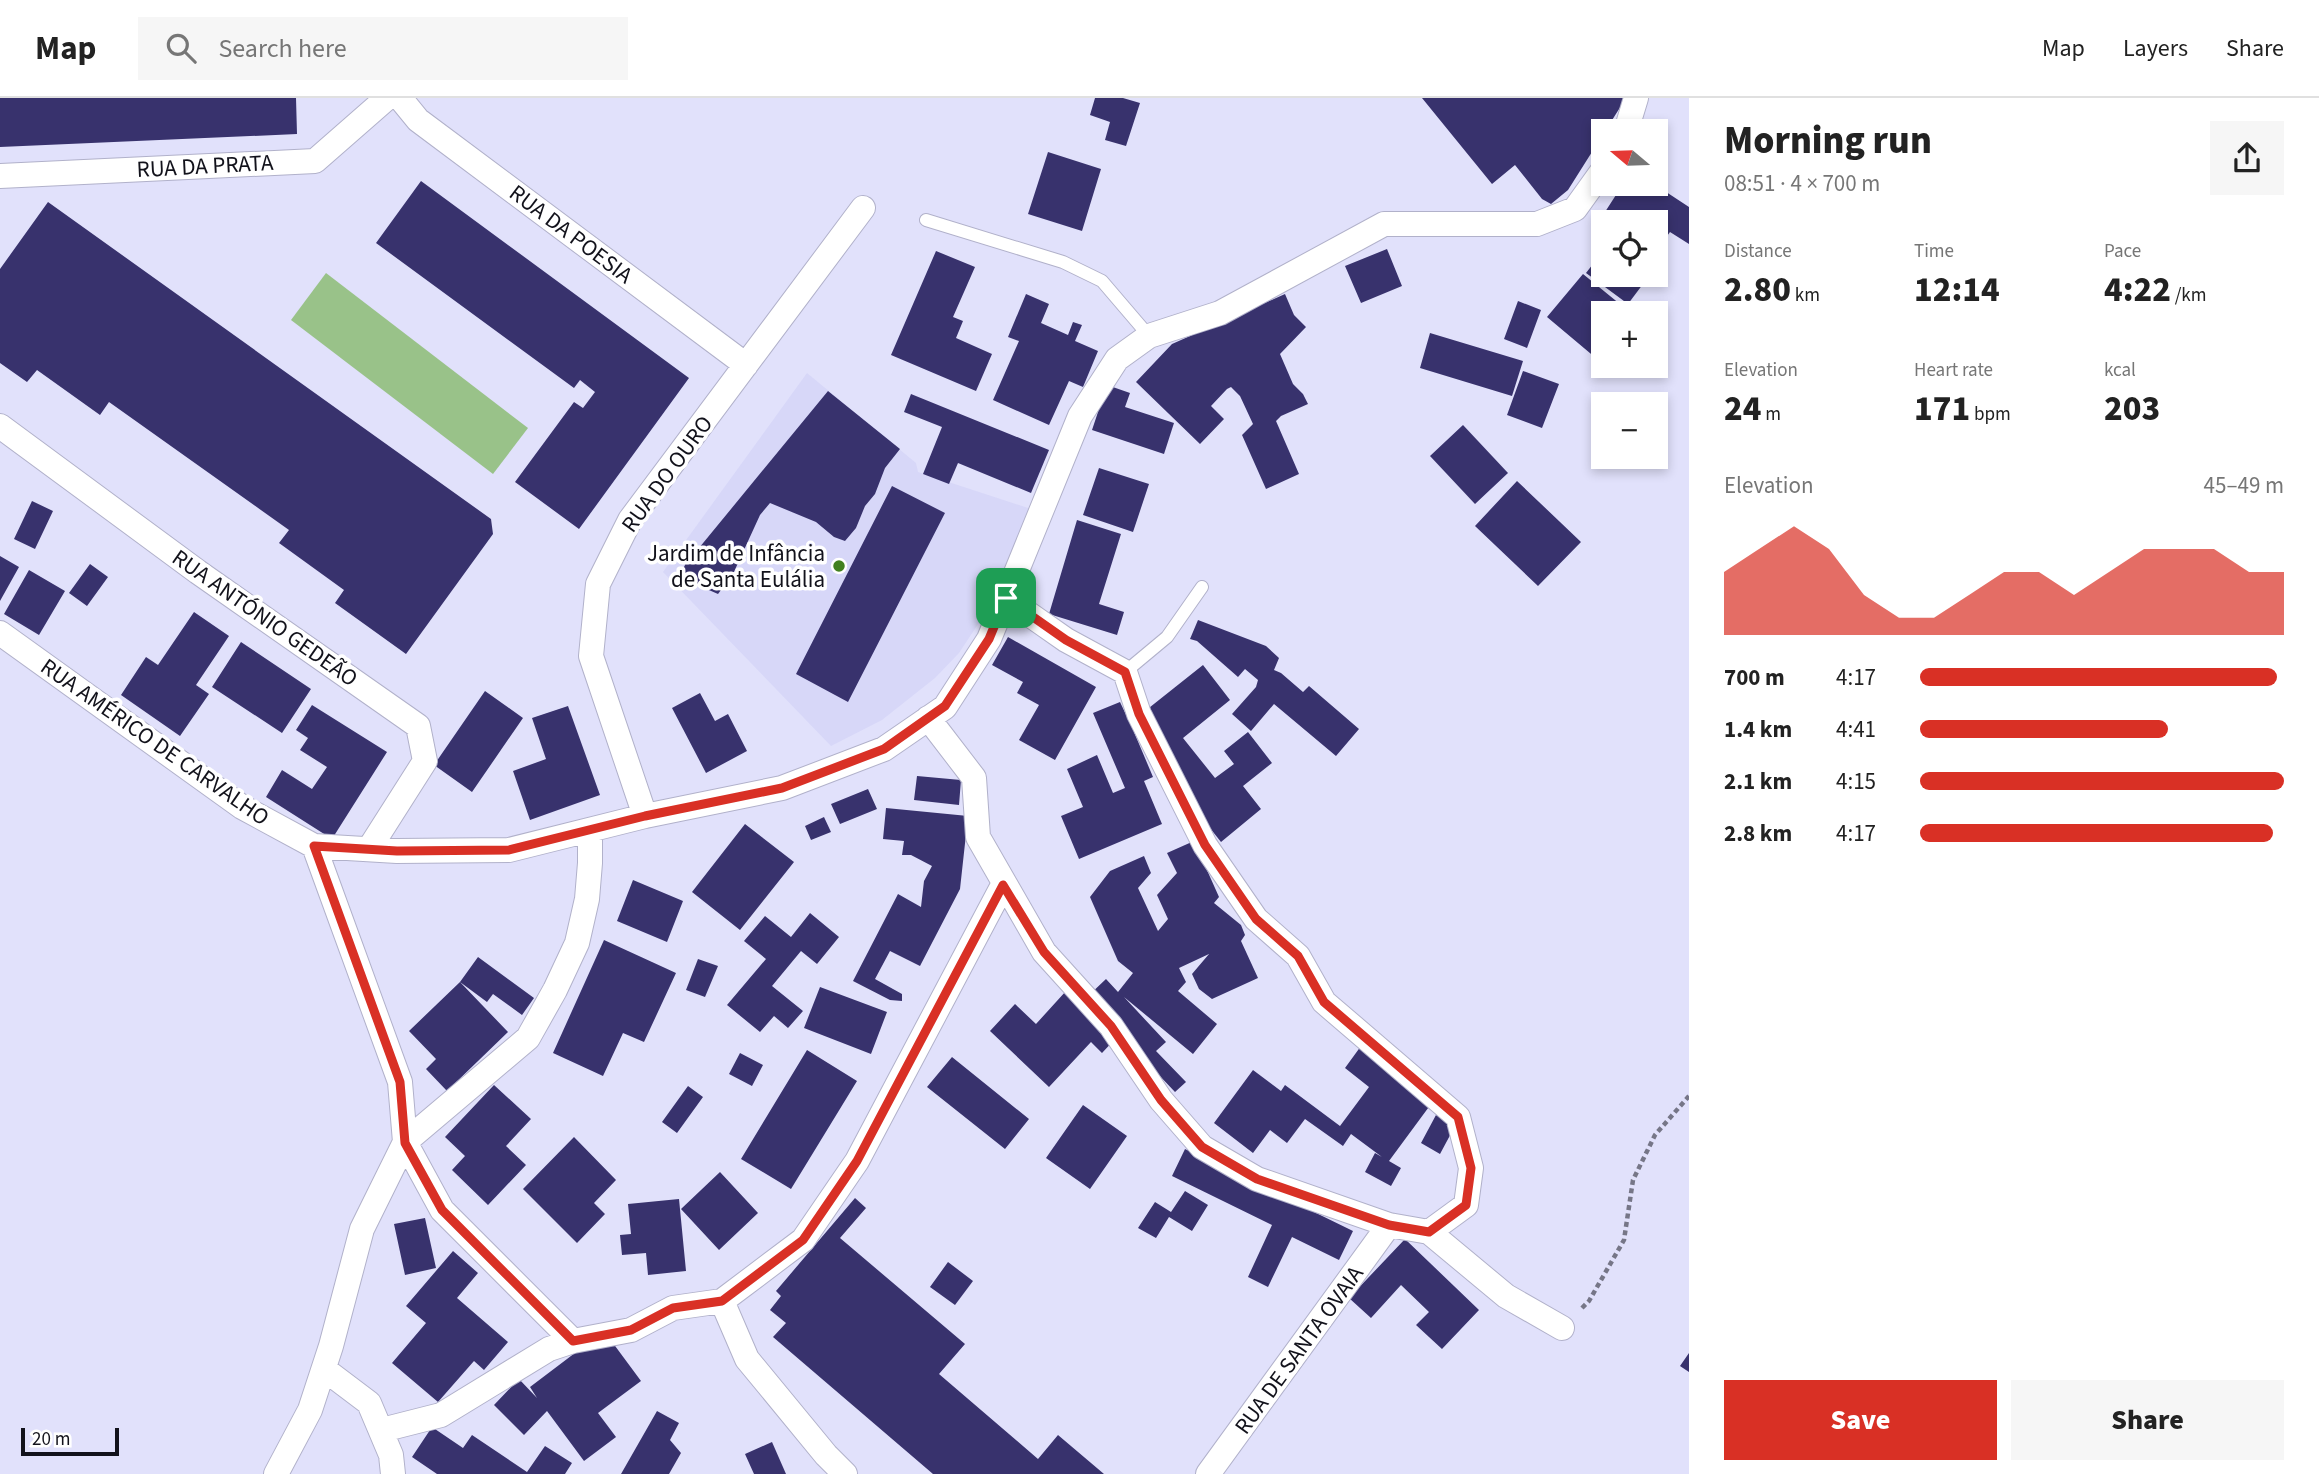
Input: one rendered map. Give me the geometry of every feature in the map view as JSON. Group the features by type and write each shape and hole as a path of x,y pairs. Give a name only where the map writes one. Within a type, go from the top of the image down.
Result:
{"street":[{"name":"RUA DA PRATA","path":"0,176 315,161 387,98"},
{"name":"RUA DA POESIA","path":"400,98 418,120 746,365"},
{"path":"1630,119 1636,98"},
{"path":"573,1341 442,1210 405,1143 400,1082 314,846 509,850 645,816 782,788 884,749 945,706 989,639 1080,416 1117,359 1149,336 1220,313 1384,224 1538,224 1575,209 1591,187"},
{"name":"RUA DO OURO","path":"645,816 591,656 598,584 630,520 863,208"},
{"name":"RUA ANTÓNIO GEDEÃO","path":"0,426 198,572 418,726 425,761 369,849"},
{"path":"1006,598 1066,640 1125,672 1139,714 1205,845 1256,919 1298,956 1324,1002 1458,1117 1471,1168 1466,1205 1429,1232"},
{"name":"RUA AMÉRICO DE CARVALHO","path":"0,633 242,807 314,846"},
{"path":"928,718 974,778 978,837 1003,885 1044,952 1111,1026 1161,1100 1202,1147 1257,1179 1389,1225 1429,1232 1506,1296 1562,1328"},
{"path":"276,1474 310,1410 324,1369 362,1229 405,1143 528,1038 555,990 577,943 587,898 590,830"},
{"path":"382,1430 440,1415 549,1349 573,1341 631,1330 673,1308 722,1301 803,1240 857,1161 1003,885"},
{"name":"RUA DE SANTA OVAIA","path":"1208,1474 1389,1225"},
{"path":"722,1301 747,1359 845,1474"},
{"path":"324,1369 369,1403 391,1455 393,1474"}],"lane":[{"path":"926,220 1063,261 1092,276 1101,281 1149,336"},
{"path":"1125,672 1167,637 1202,587"}],"path":[{"path":"1562,1328 1589,1301 1624,1240 1633,1180 1655,1135 1689,1096"}],"shaded area":[{"name":"Jardim de Infância de Santa Eulália","path":"807,373 916,463 918,472 1034,510 994,600 959,653 935,678 882,720 831,746 663,572"}],"green space":[{"path":"326,273 528,428 493,474 291,320"}],"building":[{"path":"0,98 296,98 297,134 0,147"},
{"path":"1095,98 1123,98 1140,103 1126,146 1105,140 1110,122 1090,115"},
{"path":"1422,98 1626,98 1613,119 1591,119 1591,154 1568,190 1551,204 1542,199 1515,165 1492,184"},
{"path":"1048,152 1101,169 1082,231 1028,214"},
{"path":"421,181 689,378 579,529 515,482 574,402 583,408 595,392 580,380 574,388 376,243"},
{"path":"1668,193 1689,207 1689,244 1670,232 1668,235 1668,210 1606,210 1615,196 1668,196"},
{"path":"48,202 491,519 493,534 406,654 335,603 344,590 279,543 289,530 109,402 100,415 37,370 27,382 0,363 0,269"},
{"path":"1387,249 1402,286 1361,303 1345,266"},
{"path":"936,251 975,267 953,317 963,321 956,338 992,354 976,391 891,355"},
{"path":"1583,274 1591,281 1591,287 1599,287 1616,301 1591,301 1591,354 1547,317"},
{"path":"1605,287 1641,287 1630,301 1624,301"},
{"path":"1026,294 1049,304 1041,323 1068,335 1073,322 1082,325 1075,341 1098,351 1083,387 1069,381 1049,425 993,400 1019,341 1008,337"},
{"path":"1285,294 1294,315 1306,327 1280,354 1293,384 1308,404 1276,421 1299,474 1266,489 1242,435 1253,424 1240,396 1231,387 1211,406 1224,419 1200,444 1136,382 1172,344"},
{"path":"1518,301 1541,310 1527,348 1504,339"},
{"path":"1430,333 1523,361 1512,396 1420,368"},
{"path":"1523,371 1559,384 1542,428 1507,415"},
{"path":"1107,385 1130,393 1125,407 1174,423 1164,454 1092,430"},
{"path":"828,391 900,449 885,468 875,494 865,506 856,528 845,541 834,537 816,522 770,503 760,515 733,574 718,594 702,587 682,571 685,565"},
{"path":"911,394 1049,450 1031,493 958,463 949,484 923,474 942,427 904,412"},
{"path":"1463,425 1508,473 1475,504 1430,456"},
{"path":"1099,468 1149,484 1133,532 1083,515"},
{"path":"1517,481 1581,542 1538,586 1475,526"},
{"path":"892,486 945,513 848,702 796,674"},
{"path":"32,501 53,511 35,549 14,539"},
{"path":"1077,520 1121,534 1099,604 1124,612 1117,635 1049,614"},
{"path":"0,556 19,567 0,601"},
{"path":"90,564 108,577 87,606 69,593"},
{"path":"29,570 65,591 39,635 4,614"},
{"path":"194,612 229,636 196,685 209,694 180,736 121,695 146,657 158,665"},
{"path":"1198,620 1266,646 1279,658 1274,670 1303,692 1309,686 1359,729 1336,756 1274,704 1251,731 1232,714 1256,687 1258,680 1245,669 1238,677 1197,641 1190,639"},
{"path":"1008,637 1096,687 1055,760 1019,740 1039,705 1017,693 1023,682 992,665"},
{"path":"241,642 311,689 282,733 212,687"},
{"path":"1203,665 1230,700 1183,738 1215,778 1234,764 1224,751 1248,732 1272,763 1243,786 1261,809 1221,842 1134,732 1153,777 1144,781 1162,824 1079,859 1061,816 1083,807 1067,769 1097,755 1113,793 1125,788 1093,713 1120,702 1130,723"},
{"path":"485,691 523,718 472,792 434,765"},
{"path":"700,693 715,721 728,714 747,751 706,773 672,708"},
{"path":"312,705 387,752 332,839 266,797 282,770 312,789 327,767 300,750 308,738 296,730"},
{"path":"568,706 600,795 530,820 513,771 546,759 532,718"},
{"path":"917,776 961,780 959,805 914,800"},
{"path":"868,789 877,809 840,824 831,804"},
{"path":"886,808 968,816 960,889 920,966 890,951 875,979 902,994 902,1001 890,1000 853,981 898,894 921,907 924,881 932,866 911,855 902,855 904,841 883,839"},
{"path":"824,817 831,832 811,840 805,826"},
{"path":"745,824 794,862 740,930 692,892"},
{"path":"1194,841 1219,897 1214,903 1241,925 1245,935 1241,941 1258,978 1212,999 1199,989 1192,974 1209,954 1179,968 1186,982 1178,991 1217,1024 1193,1054 1124,997 1166,1042 1156,1051 1186,1082 1175,1092 1086,998 1106,979 1118,992 1133,973 1118,961 1090,897 1110,871 1144,856 1151,873 1138,888 1158,931 1168,919 1157,895 1177,873 1167,853"},
{"path":"633,880 683,901 667,942 617,921"},
{"path":"810,913 839,937 817,964 801,951 772,986 803,1011 788,1028 774,1016 760,1032 727,1005 766,959 744,941 765,916 791,937"},
{"path":"604,940 676,973 644,1042 623,1033 603,1076 553,1053"},
{"path":"478,957 534,998 522,1015 493,994 487,1002 460,982"},
{"path":"698,959 718,966 705,997 686,990"},
{"path":"460,982 508,1032 447,1091 426,1069 436,1059 409,1031"},
{"path":"820,987 887,1012 871,1054 804,1028"},
{"path":"1066,991 1116,1038 1102,1053 1091,1042 1049,1087 990,1031 1015,1004 1036,1024"},
{"path":"1361,1046 1434,1100 1389,1161 1401,1168 1391,1186 1365,1172 1375,1153 1382,1157 1351,1134 1343,1146 1305,1119 1287,1143 1270,1130 1253,1153 1214,1123 1253,1070 1281,1091 1285,1085 1340,1126 1369,1087 1345,1068"},
{"path":"807,1050 857,1081 791,1189 741,1159"},
{"path":"740,1053 763,1065 752,1086 729,1074"},
{"path":"952,1057 1029,1119 1005,1149 927,1087"},
{"path":"494,1085 531,1119 506,1146 526,1165 488,1205 452,1170 465,1156 445,1137"},
{"path":"688,1086 703,1097 677,1133 662,1122"},
{"path":"1083,1105 1127,1136 1090,1189 1046,1158"},
{"path":"1436,1115 1455,1126 1440,1154 1421,1143"},
{"path":"574,1137 616,1180 594,1203 605,1214 577,1243 523,1189"},
{"path":"1185,1149 1353,1231 1339,1260 1292,1237 1268,1287 1248,1277 1272,1225 1172,1176"},
{"path":"720,1172 758,1213 719,1250 681,1209"},
{"path":"1185,1191 1208,1205 1192,1231 1169,1217 1156,1238 1138,1228 1155,1202 1171,1212"},
{"path":"855,1198 866,1208 840,1238 965,1344 939,1374 1038,1459 1058,1435 1104,1474 933,1474 773,1337 786,1323 770,1310 781,1296 776,1291"},
{"path":"679,1199 686,1271 648,1275 646,1253 622,1255 620,1235 631,1234 628,1204"},
{"path":"425,1218 436,1268 405,1275 394,1224"},
{"path":"1405,1239 1479,1310 1442,1349 1416,1325 1429,1312 1401,1285 1371,1318 1349,1298"},
{"path":"453,1251 478,1273 457,1298 508,1342 484,1370 474,1361 438,1402 392,1363 426,1323 406,1306"},
{"path":"948,1262 973,1281 955,1305 930,1287"},
{"path":"604,1331 641,1381 598,1413 616,1437 584,1461 547,1411 524,1435 494,1405 519,1379 537,1398 530,1387"},
{"path":"1689,1353 1689,1372 1680,1366"},
{"path":"657,1411 679,1423 670,1440 681,1453 669,1474 621,1474"},
{"path":"432,1427 463,1448 472,1435 527,1472 545,1446 572,1463 565,1474 437,1474 412,1457"},
{"path":"772,1442 786,1474 754,1474 745,1454"}],"place":[{"name":"Jardim de Infância de Santa Eulália","path":"839,566"}],"route":[{"path":"1006,598 1066,640 1125,672 1139,714 1205,845 1256,919 1298,956 1324,1002 1458,1117 1471,1168 1466,1205 1429,1232 1389,1225 1257,1179 1202,1147 1161,1100 1111,1026 1044,952 1003,885 857,1161 803,1240 722,1301 673,1308 631,1330 573,1341 442,1210 405,1143 400,1082 314,846 397,851 509,850 645,816 782,788 884,749 945,706 989,639 1006,598"}]}
